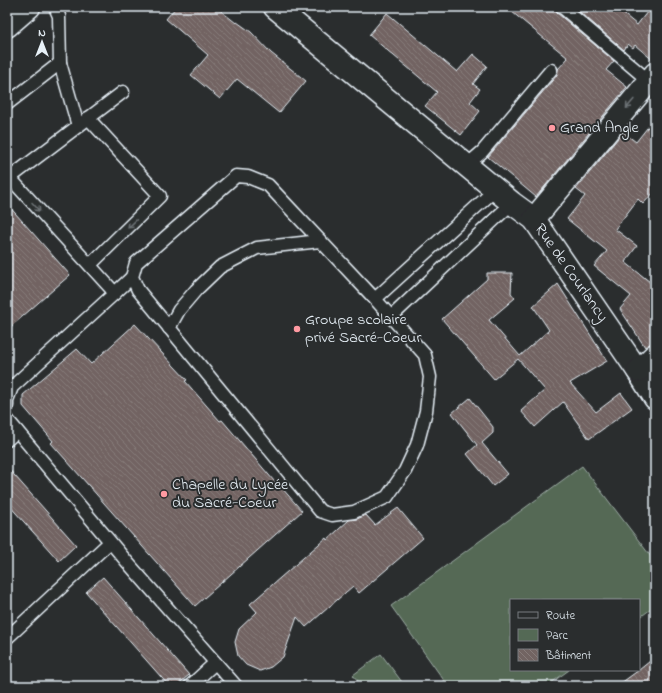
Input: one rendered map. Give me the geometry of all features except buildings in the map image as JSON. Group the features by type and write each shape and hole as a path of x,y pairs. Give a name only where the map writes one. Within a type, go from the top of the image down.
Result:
{"street":[{"path":"7,26 29,7"},
{"name":"Rue de Courlancy","path":"275,7 512,203 534,219 655,398"},
{"path":"534,219 652,78"},
{"path":"638,371 655,355"}],"lane":[{"path":"55,7 59,16 60,62 78,126"},
{"path":"562,7 652,78"},
{"path":"7,104 60,62"},
{"path":"467,166 482,152 551,70"},
{"path":"115,293 8,179 123,92"},
{"path":"88,118 160,196 90,265"},
{"path":"7,406 7,400 12,387 132,277 136,263 236,176 248,177 268,185 375,299 425,355 430,377 426,411 417,445 405,472 387,497 354,512 332,515 320,511 138,290 132,277"},
{"path":"375,299 496,189"},
{"path":"391,317 512,203"},
{"path":"169,328 179,310 196,290 220,267 257,248 320,241"},
{"path":"7,419 110,542 236,686"},
{"path":"7,440 17,431"},
{"path":"7,638 110,542"},
{"path":"190,686 216,663"}],"green space":[{"path":"582,466 655,562 655,606 640,617 640,599 510,599 510,671 568,671 547,686 448,686 391,606"},
{"path":"381,654 405,686 362,686 353,675"}],"place":[{"name":"Grand Angle","path":"552,128"},
{"name":"Groupe scolaire privé Sacré-Coeur","path":"297,329"},
{"name":"Chapelle du Lycée du Sacré-Coeur","path":"164,494"}]}
